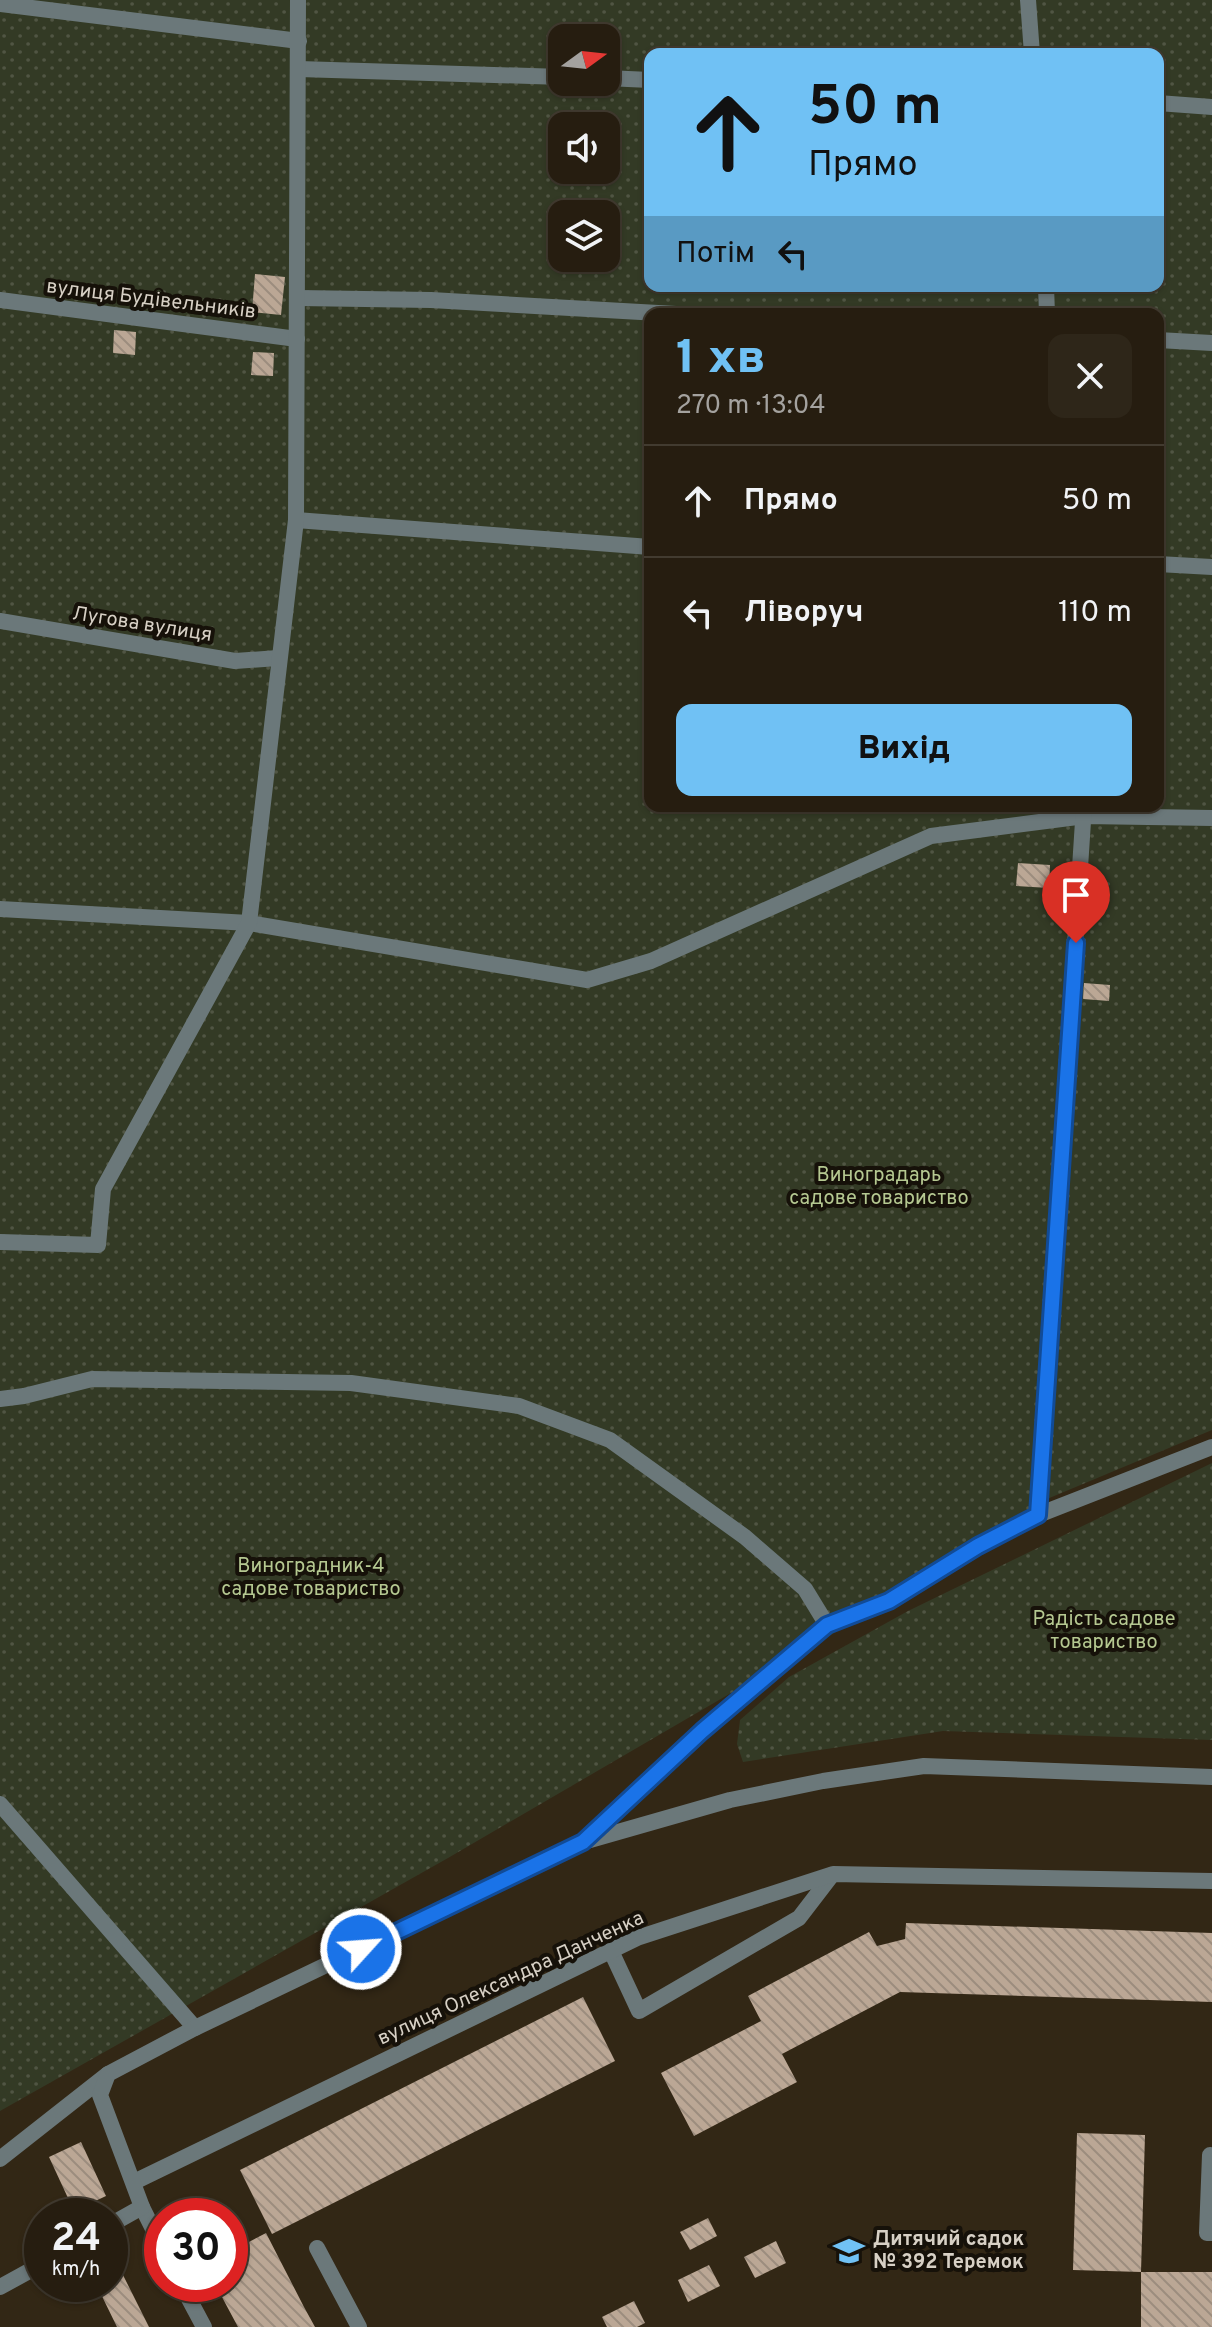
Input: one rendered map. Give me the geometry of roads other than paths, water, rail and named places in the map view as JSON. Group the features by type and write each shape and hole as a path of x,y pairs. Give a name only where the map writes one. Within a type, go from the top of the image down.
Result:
{"street":[{"path":"0,1242 98,1245 103,1189 249,923 296,520 298,0"},
{"path":"1028,0 1032,48"},
{"path":"0,4 299,41"},
{"path":"299,69 548,77"},
{"path":"620,79 644,80"},
{"path":"1164,103 1212,107"},
{"path":"298,298 431,300 644,312"},
{"name":"вулиця Будівельників","path":"0,300 297,339"},
{"path":"1164,340 1212,343"},
{"path":"296,520 644,547"},
{"path":"1164,564 1212,567"},
{"name":"Лугова вулиця","path":"0,621 235,661 278,658"},
{"path":"0,909 249,923 587,980 651,961 931,836 1078,812"},
{"path":"1038,1515 1084,812"},
{"path":"1102,812 1212,818"},
{"path":"0,1399 92,1379 351,1383 519,1406 610,1440 623,1449 745,1537 781,1568 805,1589 827,1625"},
{"path":"583,1842 702,1731 827,1625 889,1601 978,1546 1038,1515 1212,1447"},
{"path":"0,2159 108,2074 195,2028 583,1842 730,1800 823,1781 924,1766 1212,1777"},
{"path":"0,1804 195,2028"},
{"path":"611,1951 639,2011 799,1918 833,1874"},
{"name":"вулиця Олександра Данченка","path":"134,2182 637,1938 833,1874 1212,1881"},
{"path":"108,2074 100,2095 144,2211"},
{"path":"1210,2155 1207,2233 1212,2233"},
{"path":"128,2215 142,2207"},
{"path":"317,2248 359,2327"},
{"path":"3,2285 24,2274"},
{"path":"191,2302 204,2327"}],"place":[{"name":"Дитячий садок № 392 Теремок","path":"849,2251"}],"park label":[{"name":"Виноградарь садове товариство","path":"879,1188"},
{"name":"Виноградник-4 садове товариство","path":"311,1578"},
{"name":"Радість садове товариство","path":"1104,1632"}]}
